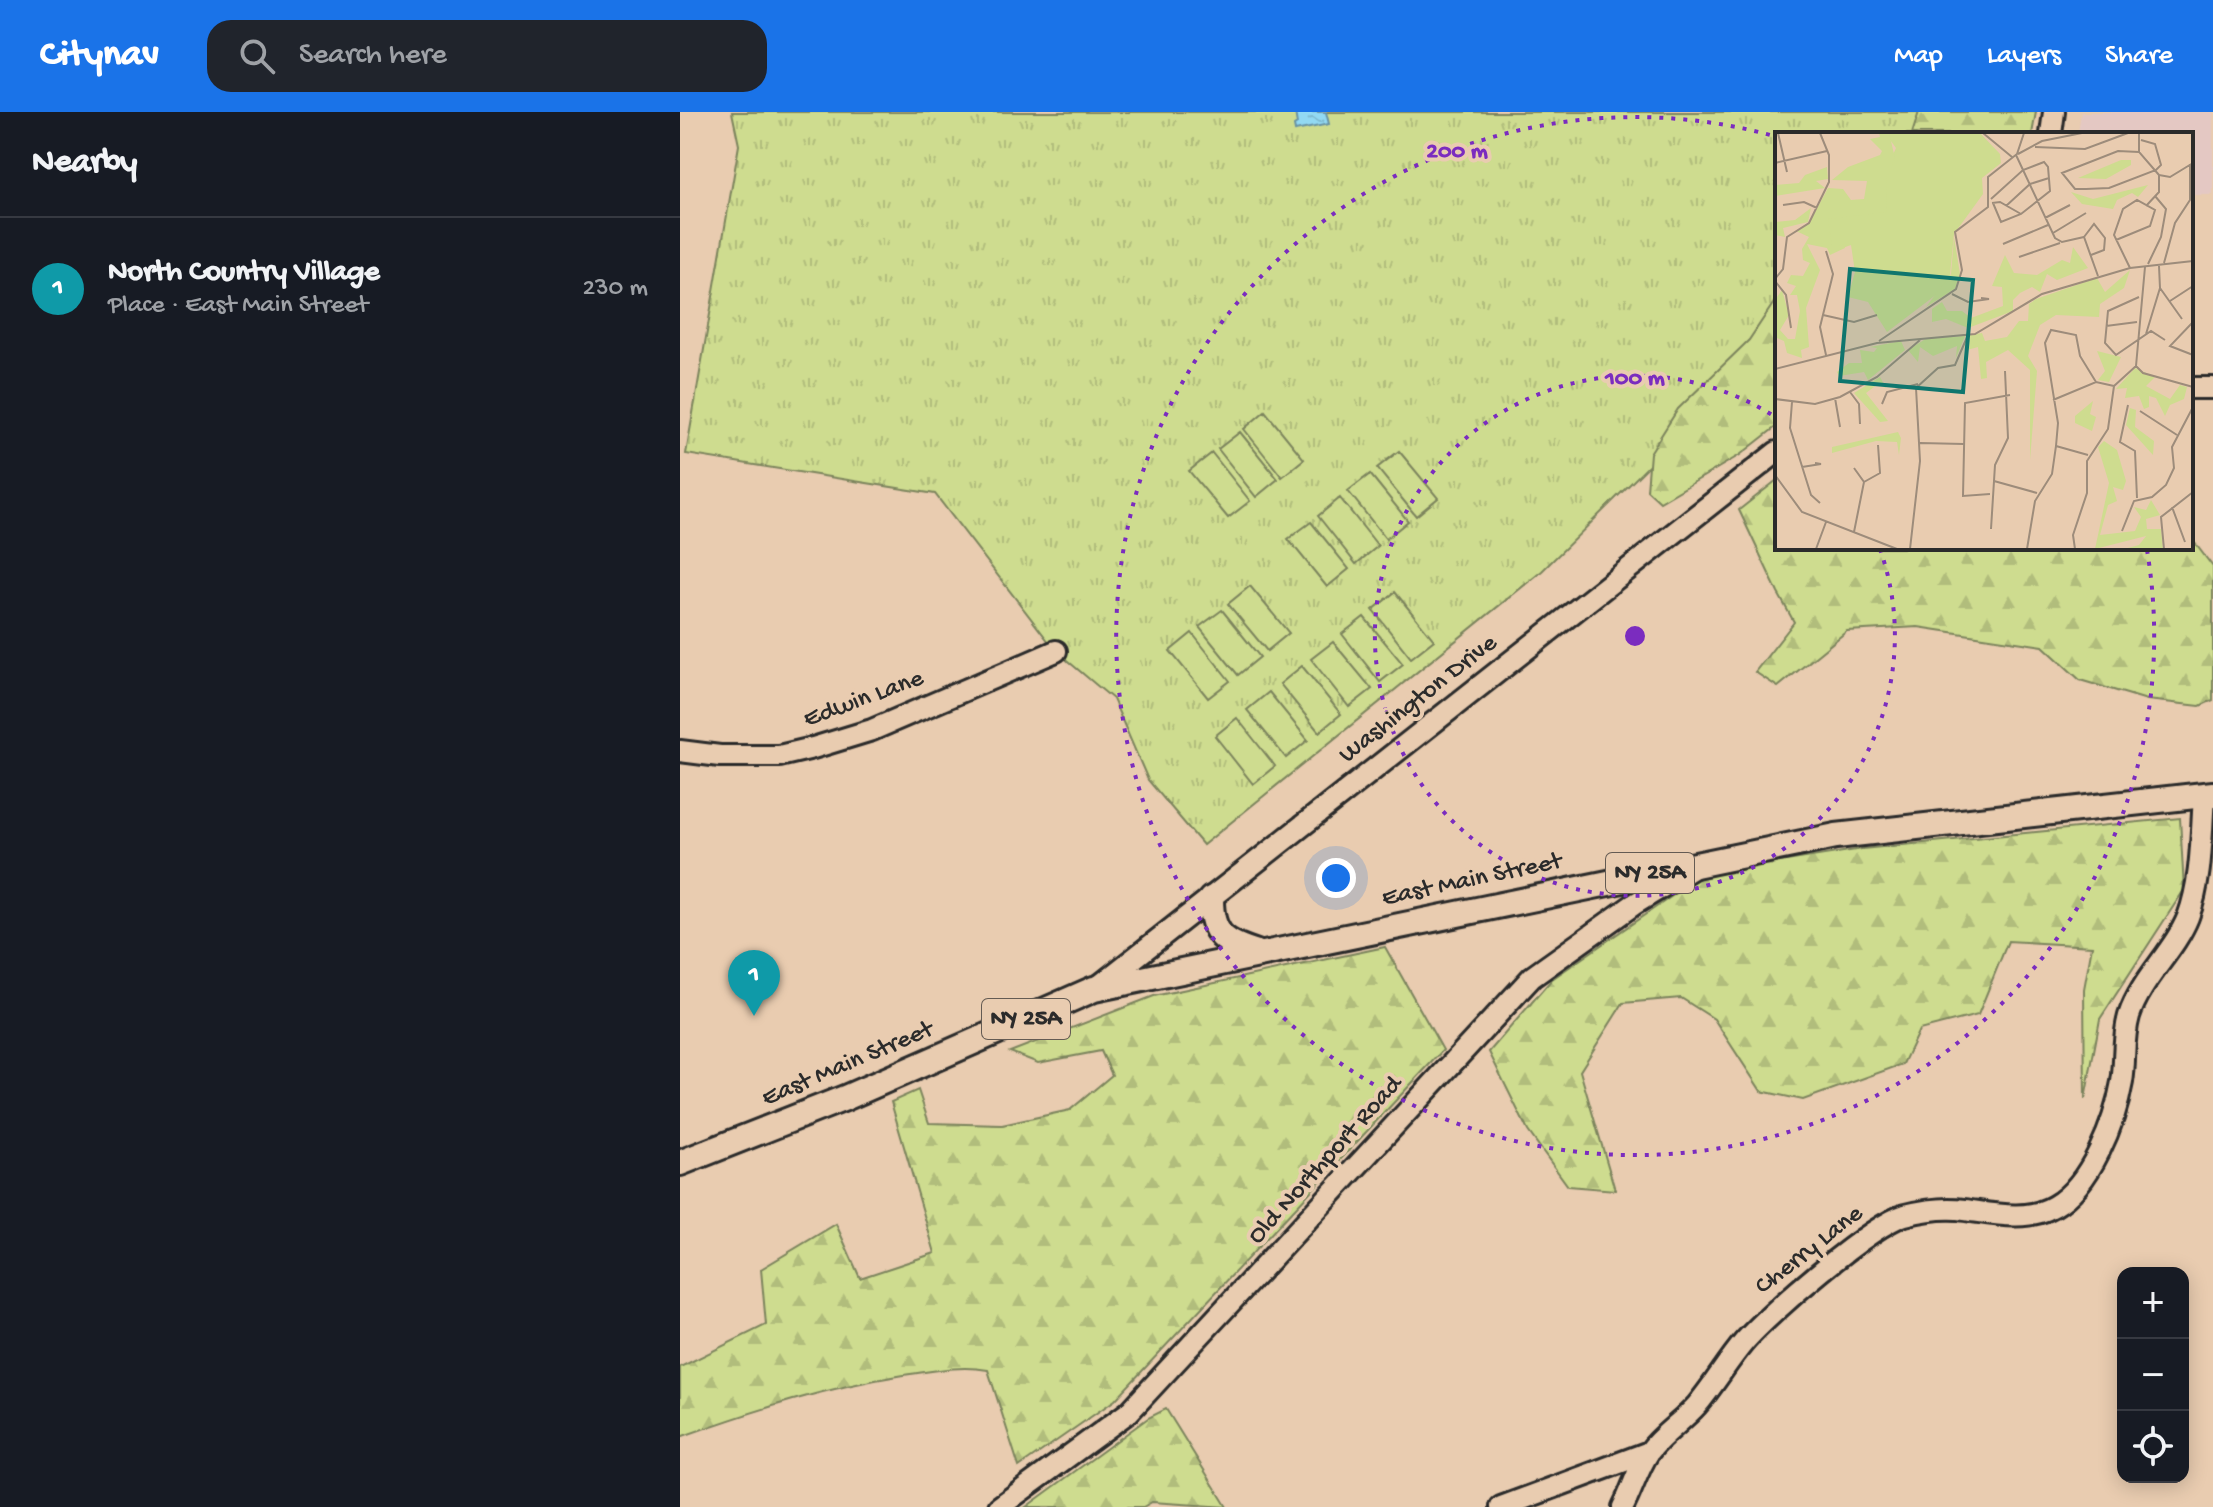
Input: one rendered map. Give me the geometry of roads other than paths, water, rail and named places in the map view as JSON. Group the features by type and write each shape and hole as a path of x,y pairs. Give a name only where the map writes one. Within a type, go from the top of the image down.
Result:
{"main road":[{"name":"East Main Street","path":"680,1163 845,1098 1094,989 1836,836 2208,796"},
{"path":"1211,899 1211,917 1218,933 1230,945 1260,954"}],"street":[{"path":"2051,132 2054,112"},
{"name":"Washington Drive","path":"1094,989 1775,454"},
{"name":"Edwin Lane","path":"680,751 720,756 779,756 813,748 872,730 1056,651"},
{"name":"Cherry Lane","path":"1623,1507 1649,1452 1697,1405 1743,1343 1765,1320 1870,1234 1901,1216 1931,1209 1997,1216 2024,1215 2053,1207 2081,1184 2110,1126 2123,1080 2123,1044 2130,1013 2187,918 2196,887 2208,796"},
{"name":"Old Northport Road","path":"999,1507 1129,1412 1532,977 1633,905 1701,863"},
{"path":"1501,1507 1649,1452"}],"water":[{"path":"1295,112 1326,112 1329,124 1295,131"}],"place":[{"name":"North Country Village","path":"754,1016"}]}
